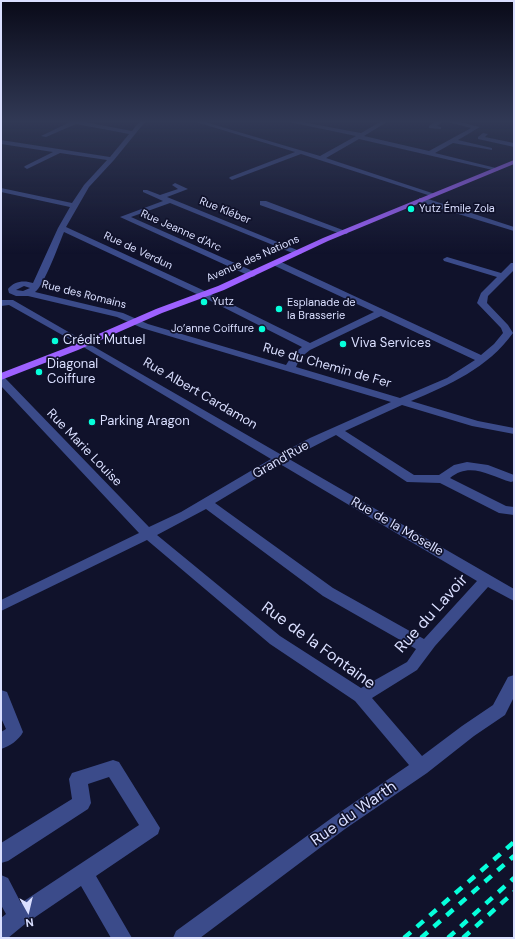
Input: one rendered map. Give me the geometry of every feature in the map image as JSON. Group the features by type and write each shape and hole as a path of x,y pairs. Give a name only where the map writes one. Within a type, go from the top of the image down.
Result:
{"main road":[{"name":"Avenue des Nations","path":"1,377 133,321 252,274 344,232 505,166"}],"street":[{"name":"Rue des Romains","path":"105,166 86,186 62,228 42,276 30,288 120,315 133,321"},
{"path":"232,178 264,166"},
{"path":"345,166 433,195"},
{"path":"483,166 497,169"},
{"path":"160,197 185,189 175,185"},
{"path":"1,190 74,206"},
{"name":"Rue Kléber","path":"145,191 298,252"},
{"path":"422,200 514,229"},
{"name":"Rue Jeanne d'Arc","path":"170,201 124,217 252,274"},
{"path":"263,203 344,232"},
{"name":"Rue de Verdun","path":"62,228 204,294"},
{"path":"447,259 502,276 514,265"},
{"path":"276,263 480,359"},
{"name":"Grand'Rue","path":"1,606 186,515 281,458 336,430 451,380 467,370 503,341 508,334 505,327 482,303 484,295 502,276"},
{"path":"1,288 14,291"},
{"path":"1,292 30,288"},
{"path":"6,303 14,291"},
{"path":"204,294 308,346"},
{"name":"Rue Albert Cardamon","path":"6,303 83,343 281,458"},
{"path":"290,369 296,355 308,346 316,344 381,312"},
{"name":"Rue du Chemin de Fer","path":"133,321 145,326 399,402 476,424 514,432"},
{"name":"Rue Marie Louise","path":"1,380 148,534"},
{"path":"336,430 411,479 442,479 504,510 514,511"},
{"name":"Rue de la Moselle","path":"281,458 296,469 514,596"},
{"path":"442,479 450,470 466,465 483,467 511,478"},
{"path":"207,503 328,592 426,648"},
{"name":"Rue de la Fontaine","path":"148,534 275,640 361,696 421,767"},
{"name":"Rue du Lavoir","path":"361,696 412,666 487,579"},
{"name":"Rue du Warth","path":"183,938 339,823 421,767 468,731 499,710 514,682"},
{"path":"1,697 15,732 1,742"},
{"path":"1,854 82,803 78,779 113,768 151,828 18,917 1,931"},
{"path":"84,873 122,938"},
{"path":"1,885 18,917"}],"railway":[{"path":"404,938 514,842"},
{"path":"421,938 514,856"},
{"path":"448,938 514,878"},
{"path":"463,938 514,892"}],"place":[{"name":"Yutz Émile Zola","path":"411,209"},
{"name":"Yutz","path":"204,302"},
{"name":"Esplanade de la Brasserie","path":"279,309"},
{"name":"Jo’anne Coiffure","path":"262,329"},
{"name":"Crédit Mutuel","path":"55,341"},
{"name":"Viva Services","path":"343,344"},
{"name":"Diagonal Coiffure","path":"39,372"},
{"name":"Parking Aragon","path":"92,422"}]}
